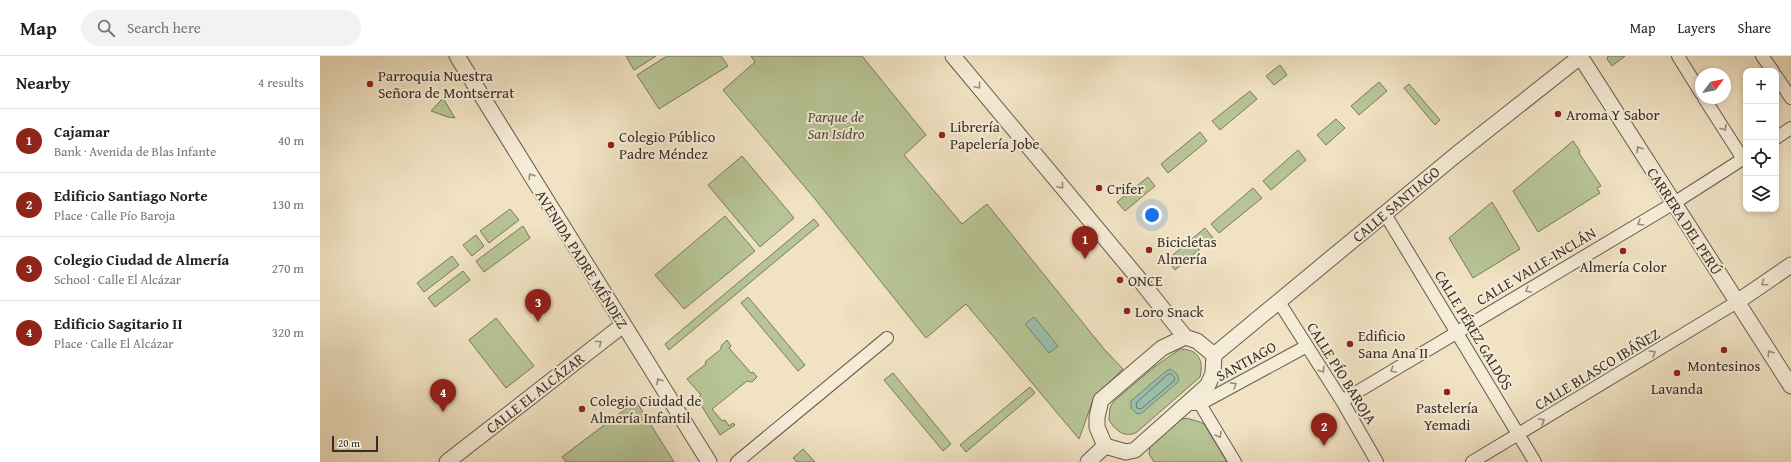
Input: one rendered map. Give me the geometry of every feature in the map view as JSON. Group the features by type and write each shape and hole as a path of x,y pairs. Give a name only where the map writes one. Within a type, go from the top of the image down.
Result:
{"street":[{"name":"AVENIDA PADRE MÉNDEZ","path":"457,56 709,462"},
{"path":"953,56 1139,279 1185,337 1197,341 1214,355 1213,373 1208,385 1139,456 1105,446"},
{"name":"CARRERA DEL PERÚ","path":"1581,56 1737,302 1790,382"},
{"name":"CALLE SANTIAGO","path":"1214,355 1457,154 1581,56"},
{"path":"1678,56 1695,83"},
{"path":"1762,56 1771,68"},
{"path":"1779,80 1791,98"},
{"path":"1708,104 1743,156"},
{"path":"1779,136 1791,128"},
{"name":"CALLE VALLE-INCLÁN","path":"1342,401 1674,203 1743,159"},
{"name":"CALLE PÉREZ GALDÓS","path":"1384,214 1457,332 1534,462"},
{"path":"1737,302 1791,265"},
{"name":"CALLE PÍO BAROJA","path":"1279,302 1342,401 1377,462"},
{"name":"CALLE BLASCO IBÁÑEZ","path":"1472,462 1737,302"},
{"name":"CALLE EL ALCÁZAR","path":"447,462 623,325"},
{"path":"1105,446 1098,427 1097,417 1101,400 1162,348 1185,337"},
{"path":"737,462 887,338"},
{"name":"SANTIAGO","path":"1184,408 1196,403 1200,404 1307,346"},
{"path":"1200,404 1235,462"},
{"path":"1088,462 1105,446"}],"green space":[{"path":"626,56 656,56 634,70"},
{"path":"667,56 721,56 728,66 659,109 637,75"},
{"name":"Parque de San Isidro","path":"751,56 862,56 926,135 904,155 962,224 987,204 1104,349 1123,369 1094,397 1079,439 966,304 926,338 815,199 723,90 755,62"},
{"path":"1608,56 1625,56 1612,66 1607,59"},
{"path":"1280,65 1287,75 1274,85 1266,76"},
{"path":"1379,82 1387,91 1359,115 1351,106"},
{"path":"1409,84 1440,120 1435,125 1404,88"},
{"path":"1250,91 1257,99 1220,130 1212,121"},
{"path":"443,98 455,118 431,111"},
{"path":"1336,119 1345,128 1326,145 1317,135"},
{"path":"1200,132 1207,141 1168,173 1161,164"},
{"path":"1573,141 1580,151 1579,153 1601,186 1597,188 1600,193 1538,232 1513,191"},
{"path":"1298,150 1306,160 1271,190 1263,181"},
{"path":"742,156 794,218 760,247 708,185"},
{"path":"1148,177 1155,186 1125,211 1117,202"},
{"path":"1253,188 1262,198 1219,233 1211,224"},
{"path":"1492,202 1520,249 1473,278 1449,238"},
{"path":"510,209 519,220 489,243 480,231"},
{"path":"725,216 755,251 684,309 655,275"},
{"path":"814,219 819,225 669,350 665,344"},
{"path":"523,226 530,238 484,272 476,261"},
{"path":"1205,228 1213,238 1175,270 1167,260"},
{"path":"476,235 484,246 472,256 463,245"},
{"path":"452,256 459,265 424,292 417,283"},
{"path":"463,271 470,280 435,307 428,298"},
{"path":"748,297 805,365 798,371 741,303"},
{"path":"496,318 534,366 506,388 469,340"},
{"path":"727,340 731,346 729,348 751,373 753,372 757,377 752,382 747,381 712,409 722,421 725,420 729,426 733,423 735,425 720,435 697,399 701,395 687,379 706,364 705,362 721,349 721,346"},
{"path":"1180,349 1191,351 1198,357 1201,365 1200,377 1137,432 1133,434 1124,434 1117,430 1109,420 1110,408 1113,402 1154,367"},
{"path":"893,373 951,444 943,451 884,380"},
{"path":"1030,387 1035,393 966,452 960,445"},
{"path":"636,401 674,462 566,462 562,457"},
{"path":"1186,418 1204,424 1227,462 1154,462 1149,454 1150,446 1177,421"},
{"path":"803,449 815,462 797,462 793,458"}],"water":[{"path":"1034,317 1058,346 1049,353 1025,324"},
{"path":"1170,369 1177,374 1179,381 1143,412 1140,414 1136,413 1131,408 1131,401"}],"place":[{"name":"Parroquia Nuestra Señora de Montserrat","path":"370,84"},
{"name":"Aroma Y Sabor","path":"1558,114"},
{"name":"Librería Papelería Jobe","path":"942,135"},
{"name":"Colegio Público Padre Méndez","path":"611,145"},
{"name":"Crifer","path":"1099,188"},
{"name":"Bicicletas Almería","path":"1149,250"},
{"name":"Almería Color","path":"1623,251"},
{"name":"Cajamar","path":"1085,259"},
{"name":"ONCE","path":"1120,280"},
{"name":"Loro Snack","path":"1127,311"},
{"name":"Colegio Ciudad de Almería","path":"538,322"},
{"name":"Edificio Sana Ana II","path":"1350,344"},
{"name":"Montesinos","path":"1724,350"},
{"name":"Lavanda","path":"1677,373"},
{"name":"Pastelería Yemadi","path":"1447,392"},
{"name":"Colegio Ciudad de Almería Infantil","path":"582,409"},
{"name":"Edificio Sagitario II","path":"443,412"},
{"name":"Edificio Santiago Norte","path":"1324,446"}]}
